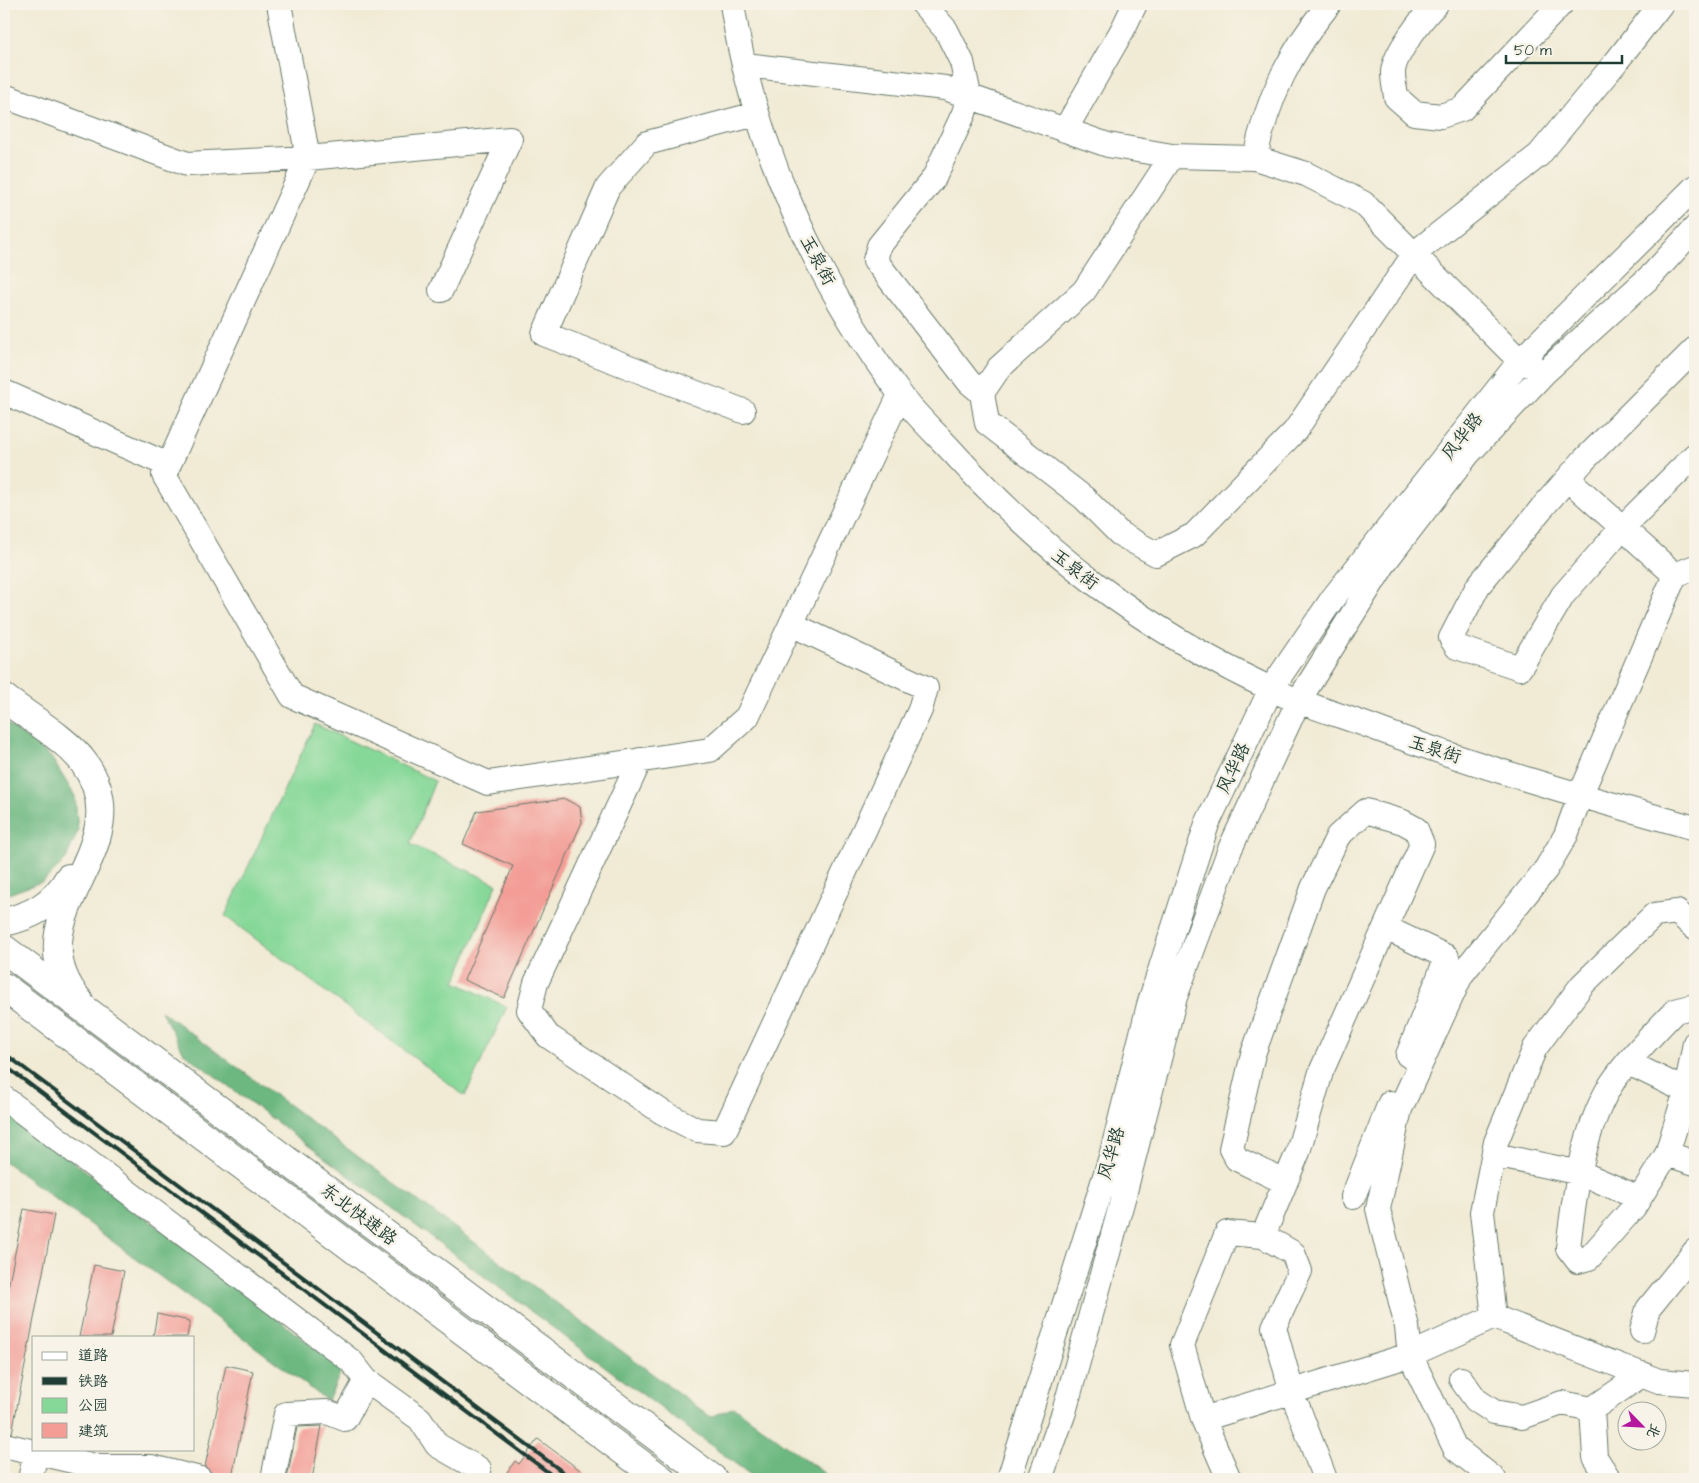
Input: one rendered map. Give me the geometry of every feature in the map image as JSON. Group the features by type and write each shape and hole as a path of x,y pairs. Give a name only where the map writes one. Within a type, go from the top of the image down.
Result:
{"highway":[{"path":"4,698 69,747 83,762 99,793 102,811 100,830 86,868 64,911 58,946 60,964 66,982 74,995 94,1017"},
{"path":"4,716 68,767 84,794 87,814 87,831 82,850 63,887 51,901 36,912 4,922"},
{"name":"东北快速路","path":"4,949 714,1479"},
{"name":"东北快速路","path":"4,987 661,1479"}],"street":[{"path":"279,4 308,158 164,475 292,696 488,783 710,750 747,717 900,395"},
{"name":"玉泉街","path":"732,4 756,114 791,210 846,312 900,395 979,482 1053,552 1113,598 1176,640 1271,689 1410,741 1580,796 1695,828"},
{"path":"923,4 946,30 962,62 968,95 964,113 934,178 879,246 875,260 969,382 982,393 987,423 1084,498 1120,534 1156,554 1194,535 1295,431 1415,253 1539,155 1661,4"},
{"path":"1065,130 1123,29 1135,4"},
{"path":"1255,158 1262,124 1286,64 1329,4"},
{"path":"1436,4 1427,13 1400,53 1393,72 1396,97 1414,113 1441,116 1462,109 1561,4"},
{"path":"745,65 945,88 1108,145 1172,156 1255,158 1306,174 1363,203 1520,360 1545,372"},
{"path":"4,96 187,164 308,158 510,138 441,290"},
{"path":"742,411 544,334 608,187 647,143 756,114"},
{"path":"982,393 999,368 1084,291 1172,156"},
{"name":"风华路","path":"1009,1479 1111,1157 1149,1005 1207,824 1271,689 1333,598 1520,360 1695,187"},
{"path":"1040,1479 1066,1403 1124,1195 1175,997 1230,849 1299,700 1387,559 1468,454 1545,372 1653,274 1695,228"},
{"path":"1695,349 1584,460 1478,586 1451,638 1457,647 1520,668 1564,595 1622,528 1695,455"},
{"path":"4,392 168,465"},
{"path":"1494,1479 1455,1448 1410,1355 1407,1327 1378,1209 1400,1109 1461,975 1546,869 1566,835 1580,796 1685,571 1622,528 1568,479"},
{"path":"640,760 536,983 528,1010 548,1036 662,1112 697,1130 724,1132 920,710 926,688 791,624"},
{"path":"1263,1236 1298,1152 1321,1072 1422,844 1416,829 1403,822 1366,812 1338,836 1313,888 1253,1054 1231,1149 1237,1160 1285,1182"},
{"path":"1494,1317 1482,1212 1496,1142 1535,1048 1582,985 1654,915 1677,912 1695,928"},
{"path":"1353,1197 1447,957 1386,928"},
{"path":"1694,1009 1676,1011 1610,1086 1596,1118 1574,1204 1568,1248 1578,1261 1589,1258 1640,1198 1667,1154 1686,1091 1695,1043"},
{"path":"1630,1063 1686,1091"},
{"path":"4,1098 351,1361 366,1380 420,1419 436,1445 479,1468 479,1479"},
{"path":"1667,1154 1695,1163"},
{"path":"1494,1155 1581,1173 1640,1198"},
{"path":"1229,1479 1203,1419 1182,1346 1227,1233 1263,1236 1294,1253 1300,1271 1274,1327 1292,1392 1325,1479"},
{"path":"1642,1331 1648,1309 1695,1251"},
{"path":"1203,1419 1410,1355 1494,1317 1660,1381 1695,1384"},
{"path":"1461,1379 1476,1400 1494,1412 1522,1418 1562,1403 1592,1409 1643,1374"},
{"path":"272,1479 286,1414 327,1412 345,1419 366,1380"},
{"path":"1592,1409 1595,1457 1609,1479"},
{"path":"4,1445 99,1466 151,1467 200,1479"},
{"path":"30,1479 36,1452"}],"green space":[{"path":"4,721 51,757 75,796 78,831 65,861 44,881 6,895 4,895"},
{"path":"315,724 435,781 410,844 497,884 455,982 507,1007 465,1096 225,916"},
{"path":"161,1011 711,1417 734,1407 832,1479 756,1479 184,1053"},
{"path":"4,1108 342,1369 328,1401 4,1161"}],"building":[{"path":"565,799 580,807 582,822 504,998 464,980 513,866 463,844 477,811"},
{"path":"24,1209 54,1215 12,1433 4,1432 4,1307"},
{"path":"94,1265 124,1271 111,1336 79,1336"},
{"path":"157,1314 190,1321 187,1336 153,1336"},
{"path":"226,1365 253,1371 232,1477 212,1473 205,1467"},
{"path":"322,1426 312,1479 287,1479 297,1427"},
{"path":"538,1439 592,1479 502,1479 515,1461 519,1464"}],"railway":[{"path":"4,1053 572,1479"},
{"path":"4,1065 557,1479"}]}
